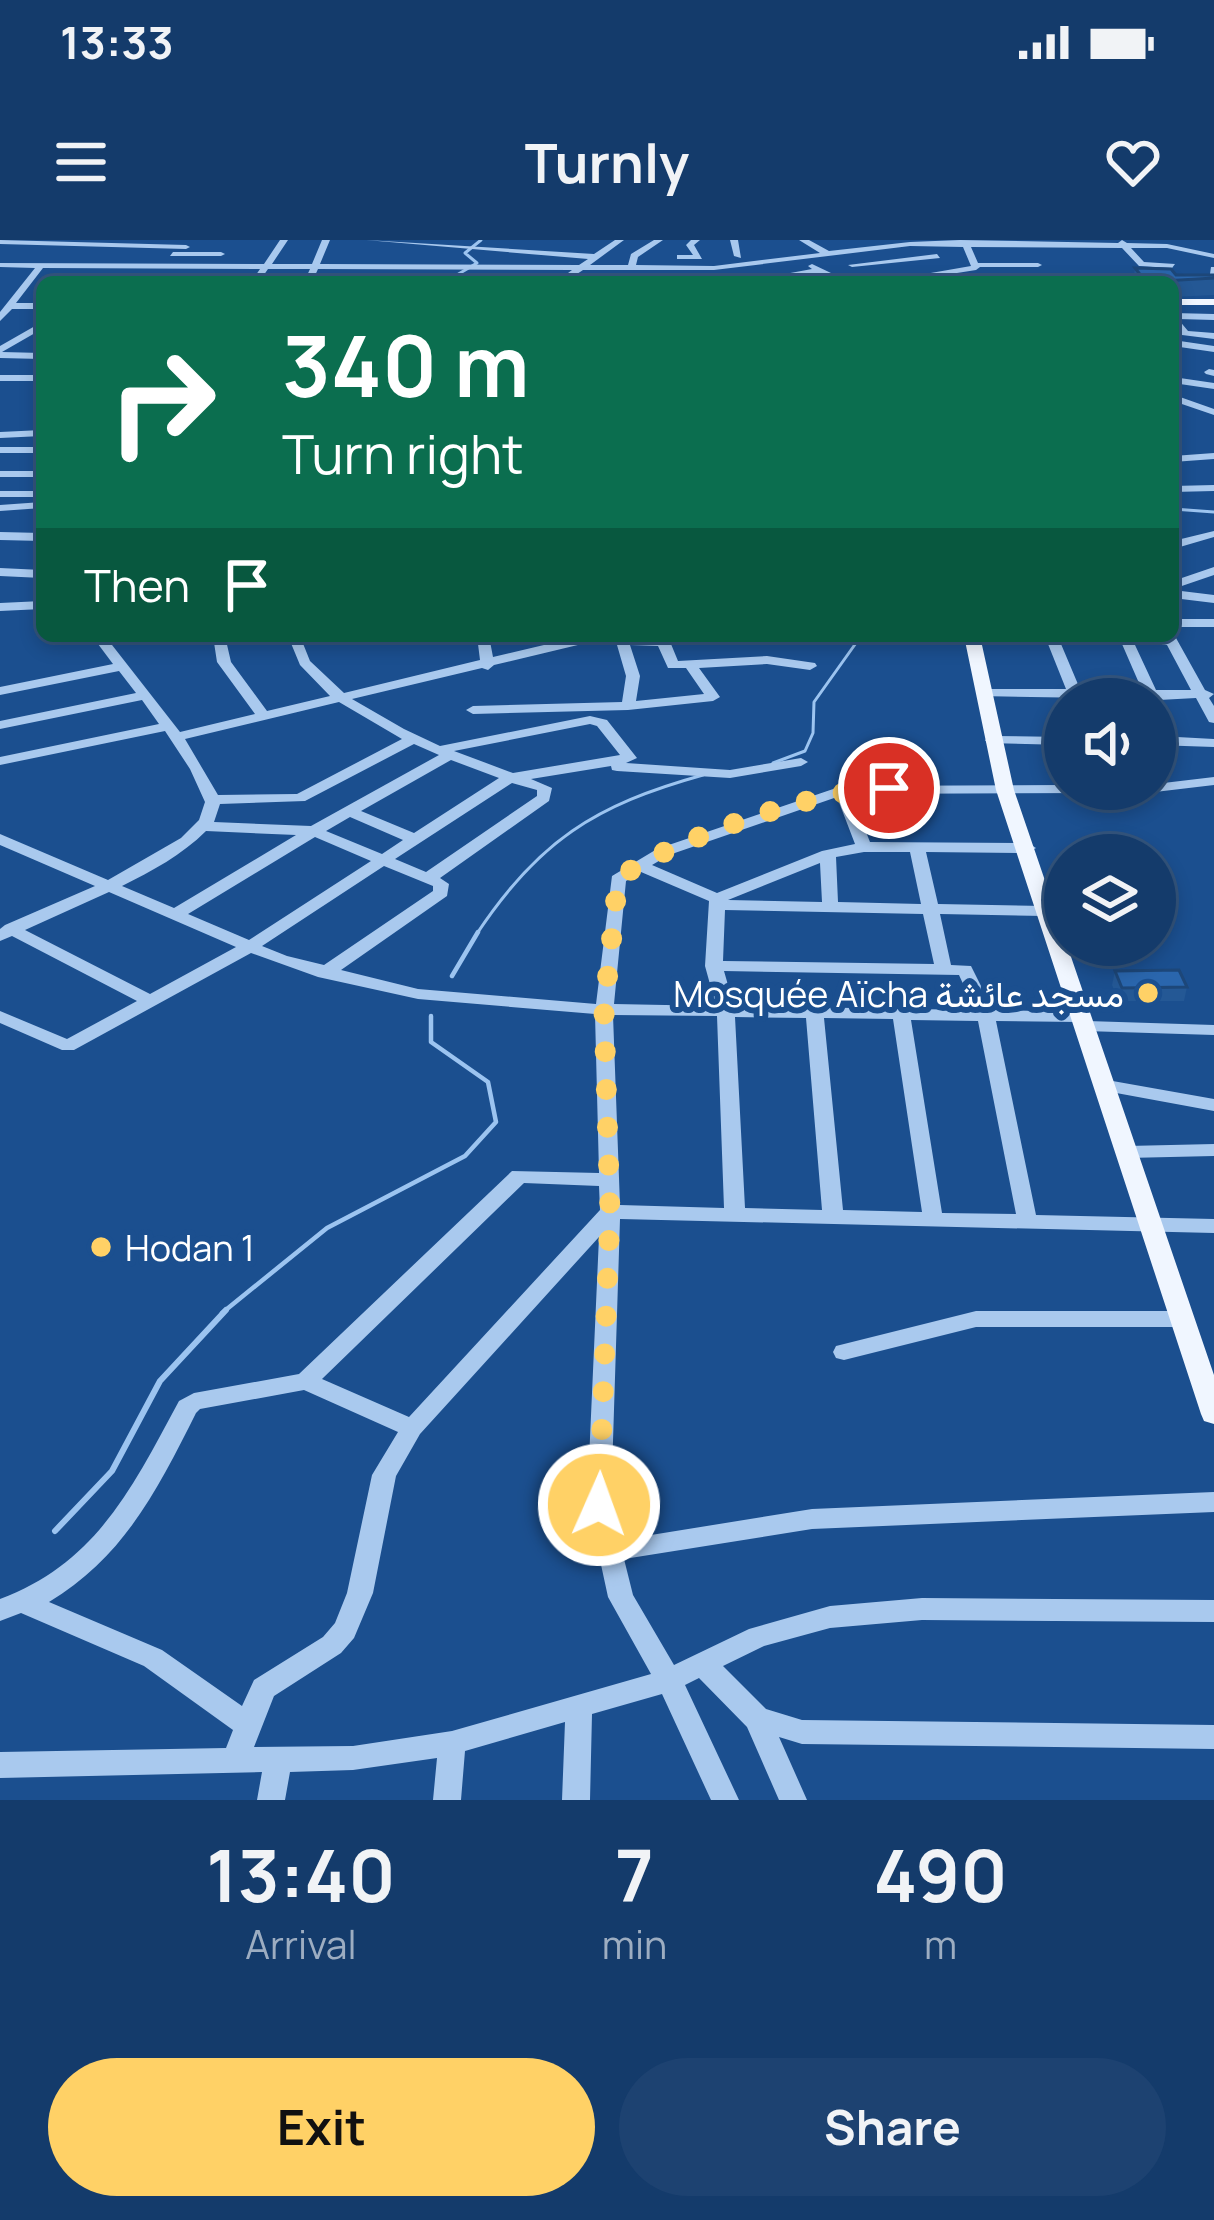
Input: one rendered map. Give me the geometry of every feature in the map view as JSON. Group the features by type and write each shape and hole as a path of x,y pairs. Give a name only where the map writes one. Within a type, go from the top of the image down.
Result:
{"main road":[{"path":"1179,302 1214,302"},
{"path":"973,642 1005,790 1028,848 1044,911"},
{"path":"1063,966 1214,1414"}],"street":[{"path":"258,275 284,240"},
{"path":"311,274 326,240"},
{"path":"370,240 464,250"},
{"path":"529,250 542,240"},
{"path":"560,253 581,240"},
{"path":"568,276 620,240"},
{"path":"95,276 176,274 208,266 258,275 604,267 633,262 655,240 693,242 706,269"},
{"path":"734,240 738,256"},
{"path":"1167,246 1184,240 1214,261"},
{"path":"0,242 181,242 218,254"},
{"path":"98,266 117,242"},
{"path":"208,266 232,242"},
{"path":"637,276 797,260 894,244 965,242 1167,246 1214,261"},
{"path":"965,242 975,260"},
{"path":"321,254 477,246 706,269 738,256 806,243 875,276"},
{"path":"911,276 975,260 1085,256 1076,243"},
{"path":"1122,243 1145,265 1214,261"},
{"path":"865,271 930,262 894,244"},
{"path":"0,253 218,254"},
{"path":"852,265 920,255 1016,265 1092,266 1100,276"},
{"path":"797,260 833,276"},
{"path":"1176,263 1180,275"},
{"path":"0,265 98,266 126,274"},
{"path":"0,318 40,265"},
{"path":"1016,265 1021,276"},
{"path":"81,276 86,266"},
{"path":"599,276 604,267"},
{"path":"525,276 536,268"},
{"path":"784,276 820,270"},
{"path":"0,277 36,277"},
{"path":"1201,284 1214,284"},
{"path":"0,291 20,291"},
{"path":"9,306 36,305"},
{"path":"1179,318 1212,319"},
{"path":"1179,325 1186,333 1214,336"},
{"path":"0,352 36,329"},
{"path":"1179,344 1214,349"},
{"path":"1182,356 1191,346"},
{"path":"0,352 36,353"},
{"path":"1199,384 1212,370"},
{"path":"0,378 36,378"},
{"path":"1179,381 1214,386"},
{"path":"1180,400 1214,412"},
{"path":"0,435 36,433"},
{"path":"0,450 36,450"},
{"path":"1179,459 1214,456"},
{"path":"1179,469 1214,466"},
{"path":"0,474 36,474"},
{"path":"1179,489 1214,488"},
{"path":"0,494 36,494"},
{"path":"0,508 36,505"},
{"path":"1179,543 1211,534"},
{"path":"0,536 36,537"},
{"path":"1179,587 1214,571"},
{"path":"0,572 36,574"},
{"path":"1179,591 1214,599"},
{"path":"0,607 36,605"},
{"path":"1179,623 1214,623"},
{"path":"103,642 171,732 214,800"},
{"path":"220,642 224,662 264,717"},
{"path":"293,642 322,684 340,699 445,753 545,788 544,798 427,879"},
{"path":"484,642 488,666"},
{"path":"0,761 264,717 488,666 561,642"},
{"path":"622,642 633,676 628,706"},
{"path":"663,642 673,665 767,660 810,665"},
{"path":"1054,642 1069,678"},
{"path":"1127,642 1144,678"},
{"path":"1172,642 1207,694 1214,719"},
{"path":"473,710 628,706 712,697 690,664"},
{"path":"0,691 122,666"},
{"path":"984,693 1044,695"},
{"path":"1176,696 1207,694"},
{"path":"0,725 143,696"},
{"path":"0,1016 68,1046 249,947 377,859 509,778 630,758 598,720 445,753 174,915"},
{"path":"214,800 300,798 415,739"},
{"path":"992,740 1044,741"},
{"path":"1176,741 1214,742"},
{"path":"600,766 730,774 801,762"},
{"path":"1176,786 1214,782"},
{"path":"716,1793 669,1680 621,1597 599,1505 610,1212 604,1010 618,879 637,865 842,790 1044,790"},
{"path":"842,790 864,847"},
{"path":"6,933 154,864 202,826 214,800"},
{"path":"349,811 412,838"},
{"path":"202,826 314,831 441,884 441,892 324,973"},
{"path":"0,839 249,947 324,973 436,997 604,1010 901,1012 1214,1030"},
{"path":"716,902 828,854 864,847 1028,848"},
{"path":"917,847 943,968"},
{"path":"828,854 830,907"},
{"path":"637,865 716,902 1044,911"},
{"path":"716,902 714,966 725,1010 735,1214"},
{"path":"6,933 152,1002"},
{"path":"714,966 965,970 986,1015 1027,1220"},
{"path":"814,1011 833,1215"},
{"path":"901,1012 933,1219"},
{"path":"1107,1087 1214,1105"},
{"path":"1126,1153 1214,1150"},
{"path":"13,1606 60,1587 118,1530 162,1462 187,1407 307,1381 519,1176 610,1180"},
{"path":"236,1761 252,1706 273,1677 332,1645 345,1630 364,1579 384,1475 412,1428 610,1212 1214,1226"},
{"path":"844,1352 932,1326 976,1319 1181,1319"},
{"path":"307,1381 412,1428"},
{"path":"607,1552 812,1519 1214,1502"},
{"path":"13,1606 153,1658 247,1726"},
{"path":"0,1765 353,1759 452,1743 579,1710 669,1680 758,1636 830,1617 922,1609 1214,1611"},
{"path":"705,1666 757,1719 793,1800"},
{"path":"576,1800 579,1710"},
{"path":"757,1719 802,1732 1214,1737"},
{"path":"447,1800 452,1743"},
{"path":"271,1800 278,1760"}],"building":[{"path":"1135,268 1214,278 1179,280 1179,276 1141,276"},
{"path":"1179,970 1187,987 1122,988 1115,971"}],"waterway":[{"path":"455,276 477,263 465,253 481,240"},
{"path":"1179,509 1214,512"},
{"path":"773,763 805,751 813,733 814,702 857,642"},
{"path":"477,933 522,875 572,831 631,799 703,775"},
{"path":"452,976 477,933"},
{"path":"222,1313 327,1228 465,1156 496,1122 488,1082 431,1042 431,1016"},
{"path":"55,1531 112,1471 160,1381 226,1310"}],"place":[{"name":"Mosquée Aïcha مسجد عائشة","path":"1148,993"},
{"name":"Hodan 1","path":"101,1247"}],"route":[{"path":"599,1505 610,1212 604,1010 618,879 663,852 842,790 889,788"}]}
